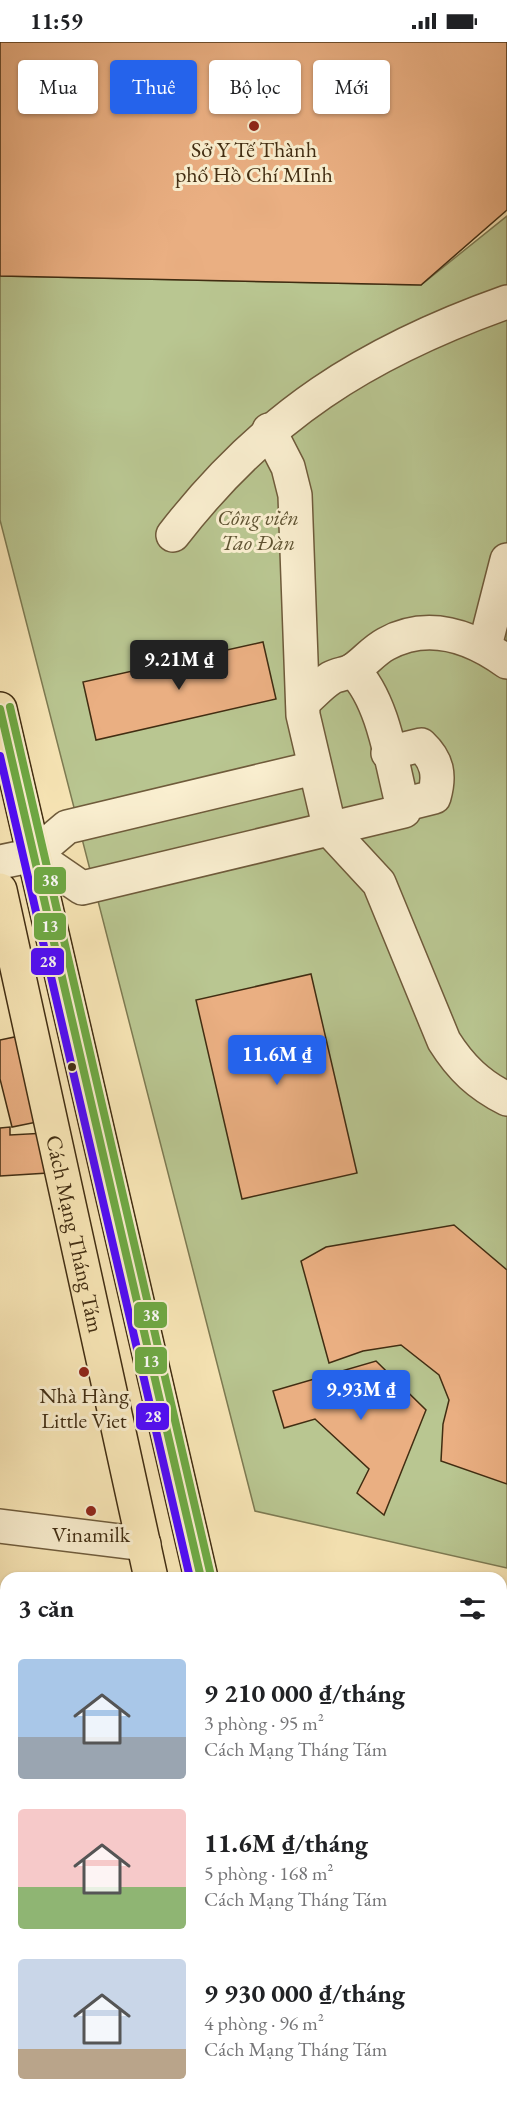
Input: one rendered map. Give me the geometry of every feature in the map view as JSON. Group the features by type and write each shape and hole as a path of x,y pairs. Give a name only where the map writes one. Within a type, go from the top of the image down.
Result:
{"main road":[{"name":"Cách Mạng Tháng Tám","path":"0,709 200,1572"},
{"name":"Cách Mạng Tháng Tám","path":"0,890 150,1572"}],"street":[{"path":"172,535 208,491 269,430 305,402 383,355 429,332 507,302"},
{"path":"269,430 288,467 295,495 303,702 314,768 330,830 379,883 444,1041 452,1054 474,1079 507,1099"},
{"path":"303,702 331,678 353,670 369,654 407,635 430,632 452,634 496,654 507,560"},
{"path":"34,855 82,888 404,811 372,697 363,679 353,670"},
{"path":"388,753 421,746 434,760 438,770 438,784 434,797 402,805"},
{"path":"0,862 34,855 67,826 314,768"},
{"path":"0,1526 144,1544"}],"green space":[{"name":"Công viên Tao Đàn","path":"507,216 507,1568 255,1511 0,520 0,276 421,285"}],"building":[{"name":"Sở Y Tế Thành phố Hồ Chí MInh","path":"0,42 507,42 507,210 421,285 0,276"},
{"path":"263,642 276,699 96,740 83,682"},
{"path":"311,974 357,1173 242,1199 196,1000"},
{"path":"24,1035 42,1121 12,1127 0,1079 0,1040"},
{"path":"10,1127 10,1135 46,1133 48,1173 0,1176 0,1128"},
{"path":"454,1225 507,1270 507,1484 441,1461 443,1424 449,1400 439,1375 401,1345 363,1351 329,1363 301,1261 326,1247"},
{"path":"376,1361 426,1410 384,1515 357,1493 369,1469 315,1419 284,1428 273,1391"}],"transit line":[{"name":"38","path":"10,707 210,1572"},
{"name":"13","path":"0,709 200,1572"},
{"name":"28","path":"0,756 189,1572"}],"place":[{"name":"Sở Y Tế Thành phố Hồ Chí MInh","path":"254,126"},
{"name":"Nhà Hàng Little Viet","path":"84,1372"},
{"name":"Vinamilk","path":"91,1511"}]}
